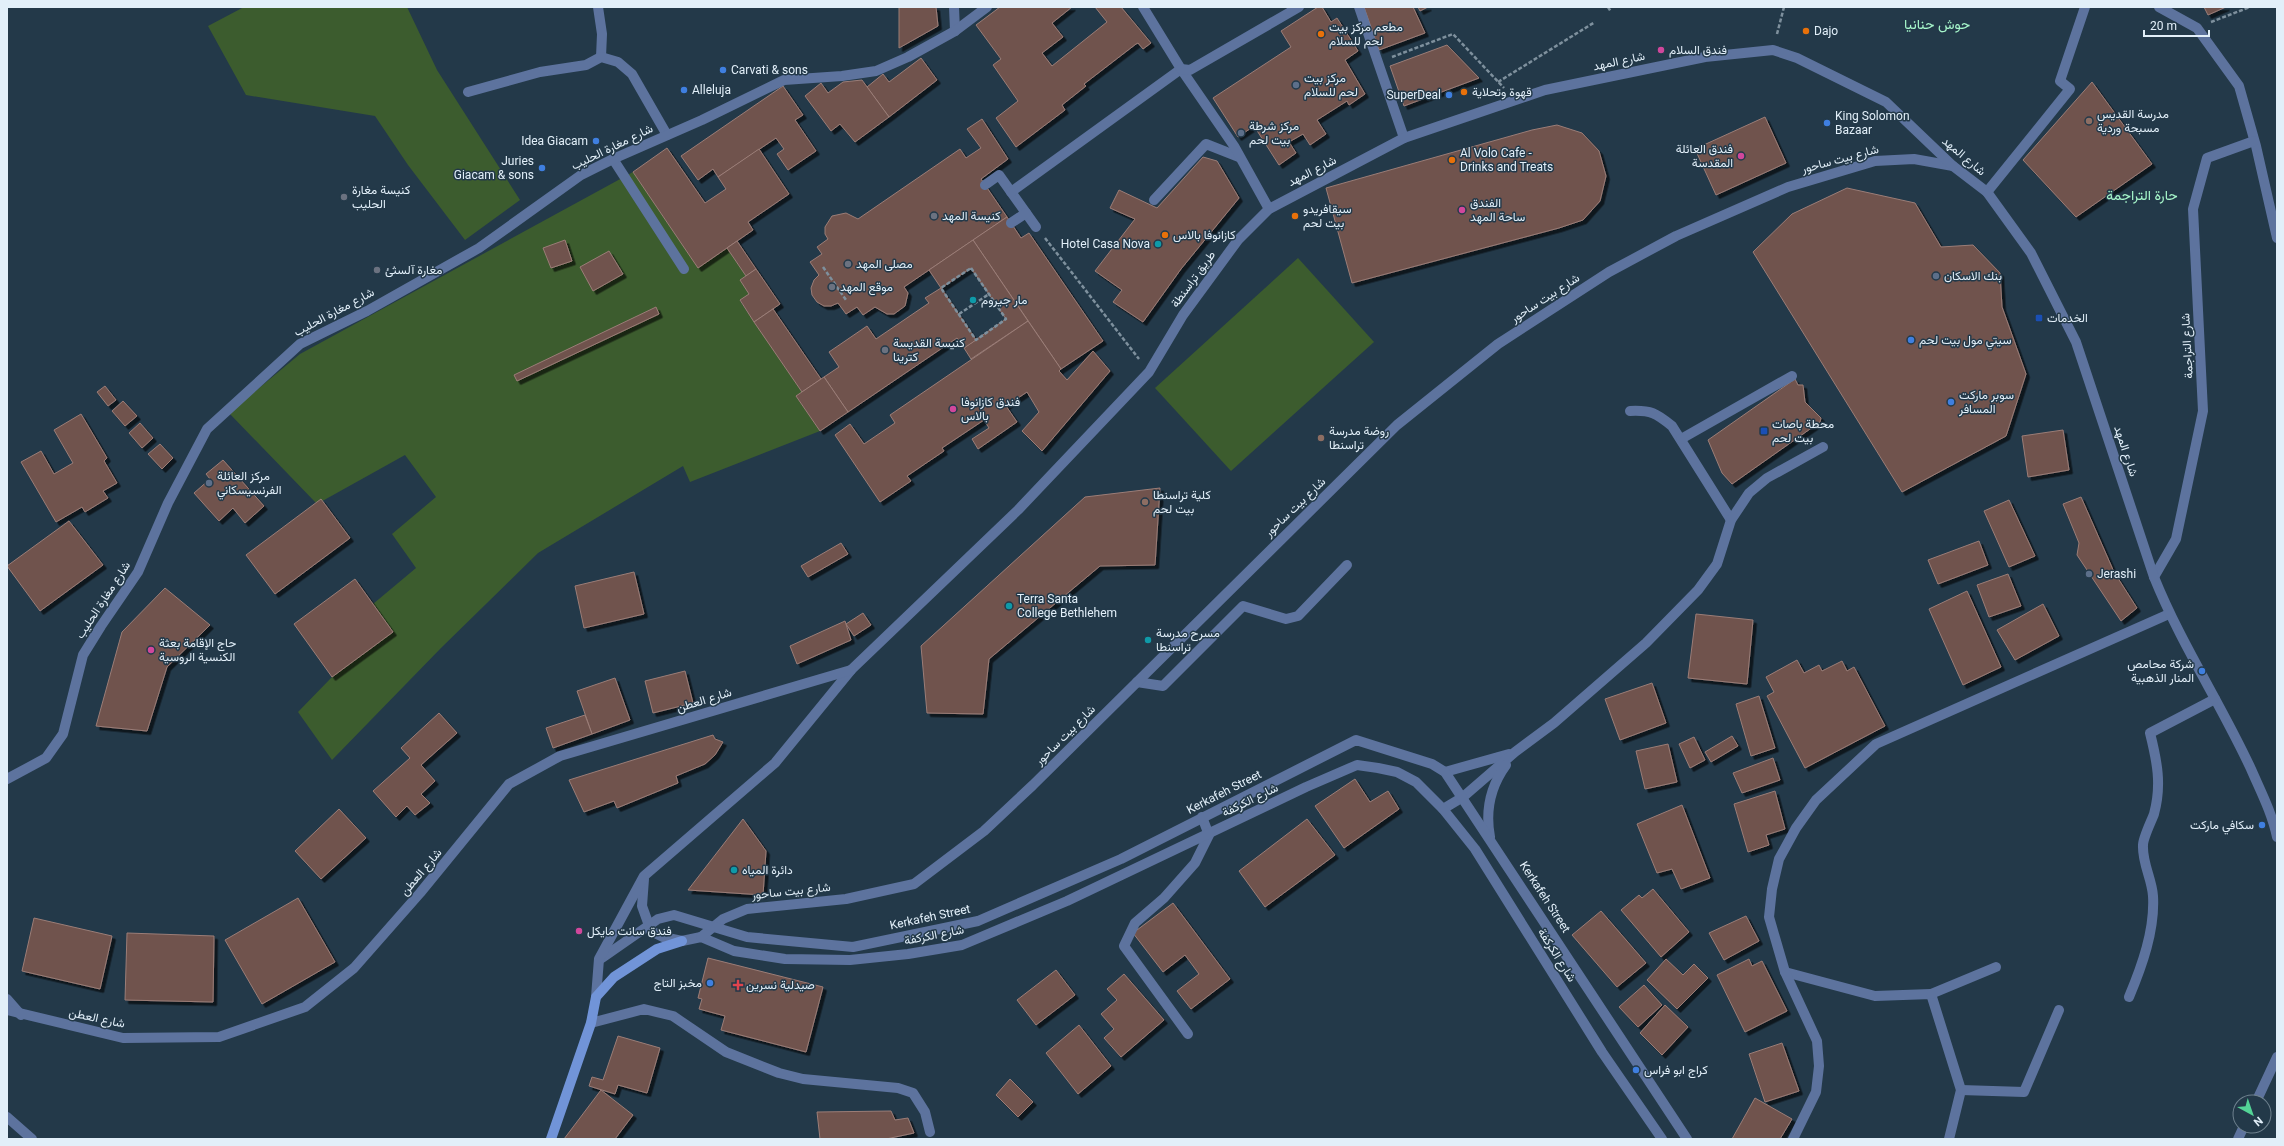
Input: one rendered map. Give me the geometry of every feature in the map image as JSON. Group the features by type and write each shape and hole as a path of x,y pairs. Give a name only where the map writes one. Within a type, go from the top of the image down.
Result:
{"main road":[{"path":"551,1139 591,1023 596,997 620,973 657,949 682,941"}],"street":[{"path":"598,7 602,34 601,57"},
{"path":"954,7 955,31"},
{"name":"شارع مغارة الحليب","path":"7,780 46,758 63,734 83,655 138,572 168,503 207,429 300,344 367,311 479,248 581,175 784,80 842,76 876,71 908,57 955,31 987,7"},
{"path":"1143,7 1181,69 1234,146 1268,209"},
{"path":"1011,192 1181,69 1190,70 1298,7"},
{"path":"1359,7 1404,138"},
{"path":"1987,192 2070,89 2060,81 2085,7"},
{"path":"2159,7 2198,28 2239,86 2254,141 2277,238"},
{"name":"شارع المهد","path":"1268,209 1404,138 1545,90 1705,57 1774,50 1797,58 1886,102 1953,166 1987,192 2031,253 2076,342 2154,577 2169,614 2242,749 2273,817 2277,837"},
{"path":"468,92 540,72 586,65 601,57 618,62 632,74 668,135"},
{"name":"شارع التراجمة","path":"2154,577 2176,539 2203,411 2193,208 2207,158 2254,141"},
{"path":"1154,200 1206,144 1239,157"},
{"path":"614,159 684,269"},
{"name":"شارع بيت ساحور","path":"701,937 723,919 748,909 846,899 914,884 984,831 1397,425 1498,344 1609,272 1676,236 1788,187 1875,161 1914,160 1953,166"},
{"path":"985,185 999,175 1036,227"},
{"name":"طريق تراسنطة","path":"644,876 775,764 851,670 1018,510 1149,372 1183,315 1238,240 1268,209"},
{"path":"1011,223 1026,213"},
{"path":"1681,438 1792,376"},
{"path":"1630,411 1648,410 1660,416 1672,426 1681,438 1731,520"},
{"path":"1444,808 1463,797 1515,752 1554,723 1614,672 1680,610 1718,564 1731,520 1749,493 1767,478 1823,447"},
{"path":"1137,682 1163,686 1243,606 1286,619 1298,616 1347,565"},
{"path":"1793,1139 1816,1092 1819,1066 1817,1041 1785,972 1769,917 1772,889 1779,859 1796,828 1816,800 1876,744 2169,614"},
{"name":"شارع العطن","path":"7,1010 21,1015 123,1038 219,1037 305,1007 354,968 420,893 509,784 560,756 851,670"},
{"path":"2129,996 2138,976 2150,929 2153,896 2143,844 2156,805 2159,786 2158,763 2150,733 2215,699"},
{"name":"Kerkafeh Street","path":"599,959 658,919 674,915 747,937 853,947 978,921 1121,859 1356,740 1426,762 1445,772 1490,836 1688,1139"},
{"path":"1445,772 1515,752"},
{"path":"1490,836 1487,819 1492,790 1499,774 1515,752"},
{"name":"شارع الكركفة","path":"701,937 734,951 785,959 850,960 908,954 962,945 1068,901 1306,787 1357,765 1398,772 1416,782 1444,808 1475,849 1602,1052 1662,1139"},
{"path":"1188,1034 1124,946 1135,923 1164,898 1196,863 1208,835 1202,817"},
{"path":"644,876 642,906 651,931 663,937 682,941 701,937"},
{"path":"596,997 599,959 644,876"},
{"path":"1785,972 1875,996 1931,994 1996,967"},
{"path":"1931,994 1961,1090 1949,1139"},
{"path":"7,999 21,1015"},
{"path":"591,1023 644,1008 673,1016 726,1052 779,1072 803,1079 898,1088 913,1093 925,1112 930,1132"},
{"path":"1961,1090 2024,1092 2058,1010"},
{"path":"2260,1094 2277,1057"},
{"path":"7,1117 32,1139"}],"path":[{"path":"1608,7 1611,12"},
{"path":"1774,50 1784,7"},
{"path":"2198,28 2250,7"},
{"path":"1378,62 1453,34 1498,82 1595,22"},
{"path":"1036,227 1149,372"},
{"path":"823,267 846,300"},
{"path":"971,268 989,294 1006,319 976,340 941,288 971,268"},
{"path":"959,314 989,294"}],"green space":[{"path":"244,7 407,7 437,70 520,200 465,240 408,165 375,116 246,95 208,26"},
{"path":"633,172 698,267 727,248 746,276 740,280 749,294 740,301 802,392 796,396 820,431 690,482 683,466 538,553 441,648 332,760 298,712 332,677 393,632 373,604 416,568 392,534 436,497 405,455 317,504 229,413 300,354"},
{"path":"1298,258 1374,342 1231,471 1155,388"}],"building":[{"path":"899,7 936,7 938,26 899,48"},
{"path":"1000,7 1072,7 1052,23 1063,37 1042,53 1052,66 1107,22 1095,7 1121,7 1151,43 1143,49 1138,43 1136,44 1084,84 1086,86 1062,105 1065,110 1016,147 996,118 1018,101 993,65 1001,59 976,25"},
{"name":"مركز بيت لحم للسلام","path":"1318,7 1322,7 1331,22 1337,18 1358,51 1345,60 1365,94 1349,105 1347,101 1317,120 1326,134 1310,145 1303,134 1289,142 1296,153 1279,165 1254,126 1238,137 1213,98 1291,47 1281,31"},
{"path":"1364,7 1413,7 1425,33 1379,50"},
{"path":"1418,7 1428,7 1420,11"},
{"path":"2204,7 2226,7 2208,15"},
{"path":"1447,45 1479,78 1404,106 1390,66"},
{"path":"921,58 937,80 889,117 867,87 883,74 889,82"},
{"path":"862,80 889,117 855,142 840,124 831,131 805,96 821,83 828,93 843,82"},
{"name":"مدرسة القديس مسبحة وردية","path":"2092,82 2152,164 2076,217 2023,160"},
{"path":"783,86 803,115 795,120 816,151 788,170 777,154 784,149 776,138 718,177 713,169 698,180 681,156"},
{"name":"فندق العائلة المقدسة","path":"1765,117 1786,163 1716,195 1695,149"},
{"name":"كنيسة المهد","path":"982,119 1008,159 981,179 1007,217 904,287 908,293 905,306 894,314 887,314 875,307 863,315 857,307 846,314 838,303 831,306 824,306 817,302 812,295 811,288 814,280 819,275 810,262 822,254 817,247 828,239 825,234 825,227 832,216 846,213 858,219 960,149 966,158 981,148 967,129"},
{"name":"الفندق ساحة المهد","path":"1557,125 1582,133 1599,151 1606,176 1600,201 1583,220 1559,228 1352,283 1326,188 1532,130"},
{"path":"667,148 705,203 726,189 718,177 759,149 789,194 748,222 753,230 698,268 633,172"},
{"name":"Hotel Casa Nova","path":"1203,157 1217,161 1239,198 1181,269 1143,322 1113,302 1122,290 1095,271 1135,219 1110,208 1119,190 1157,208"},
{"name":"سيتي مول بيت لحم","path":"1847,188 1915,203 1941,247 1973,245 2000,273 2002,307 2026,374 2006,436 1902,492 1753,252 1792,214"},
{"path":"1007,217 1021,238 1029,233 1103,341 1061,369 973,240"},
{"path":"565,240 572,261 551,268 543,248"},
{"path":"973,240 1028,321 971,359 964,348 1006,319 971,268 941,288 929,270"},
{"path":"737,241 756,269 746,276 727,248"},
{"path":"609,251 623,274 593,291 580,267"},
{"path":"756,269 780,304 754,322 740,300 749,294 740,280"},
{"name":"كنيسة القديسة كترينا","path":"941,288 976,340 964,348 957,338 848,412 824,377 839,367 829,352 867,326 876,339 929,303 925,298"},
{"path":"656,307 659,314 517,381 514,375"},
{"path":"773,309 821,379 802,392 754,322"},
{"name":"فندق كازانوفا بالاس","path":"1028,321 1061,369 1059,371 1067,380 1093,351 1110,371 1042,451 1022,431 1039,412 1027,392 1006,406 1017,422 978,449 972,439 989,428 984,420 942,448 944,451 907,476 911,481 880,502 835,435 850,424 864,444 895,423 890,415"},
{"path":"824,377 848,412 820,431 796,396"},
{"name":"محطة باصات بيت لحم","path":"1795,379 1798,385 1803,385 1805,402 1821,418 1820,422 1732,484 1722,473 1708,440"},
{"path":"105,386 116,400 108,406 97,392"},
{"path":"123,401 137,416 125,426 112,411"},
{"path":"81,414 107,458 104,461 117,483 103,491 108,498 85,512 82,507 56,522 21,462 41,451 54,474 73,463 54,430"},
{"path":"140,423 153,438 142,448 129,433"},
{"path":"2063,430 2069,470 2028,477 2022,436"},
{"path":"160,444 173,458 162,469 148,454"},
{"path":"223,460 264,506 245,523 233,508 219,521 194,493 210,479 206,474"},
{"name":"Terra Santa College Bethlehem","path":"1160,488 1155,565 1100,566 989,659 983,714 927,713 921,646 1085,497"},
{"path":"2081,497 2114,572 2137,608 2121,621 2077,555 2079,543 2063,504"},
{"path":"321,499 350,538 275,594 246,555"},
{"path":"2009,500 2035,556 2009,567 1984,511"},
{"path":"69,521 103,565 40,611 7,566"},
{"path":"1979,541 1988,565 1938,584 1928,560"},
{"path":"841,543 848,554 808,577 801,566"},
{"path":"634,572 644,614 584,628 575,586"},
{"path":"2008,574 2021,606 1989,617 1977,585"},
{"path":"355,579 393,632 332,677 294,624"},
{"name":"حاج الإقامة بعثة الكنسية الروسية","path":"165,588 210,625 167,667 147,731 96,726 122,632"},
{"path":"1967,591 2001,667 1963,685 1929,609"},
{"path":"2043,604 2059,636 2015,660 1997,630"},
{"path":"863,613 871,625 854,636 846,624"},
{"path":"1696,614 1753,620 1747,684 1688,678"},
{"path":"845,621 851,640 797,664 790,646"},
{"path":"1797,660 1804,673 1819,665 1822,671 1842,661 1847,671 1854,667 1885,726 1805,768 1767,696 1774,692 1766,677"},
{"path":"685,671 693,703 653,713 645,681"},
{"path":"615,678 630,720 592,734 577,691"},
{"path":"1652,683 1666,723 1620,740 1605,699"},
{"path":"1759,696 1775,748 1751,756 1736,704"},
{"path":"439,713 457,733 421,765 435,781 421,794 430,803 415,815 407,806 396,817 373,791 410,758 401,748"},
{"path":"585,715 592,734 553,748 546,728"},
{"path":"713,735 715,739 723,742 715,755 705,764 676,776 678,783 617,808 614,801 584,812 569,780"},
{"path":"1732,736 1738,746 1711,762 1705,752"},
{"path":"1694,737 1705,760 1690,768 1679,744"},
{"path":"1668,744 1677,782 1645,789 1636,751"},
{"path":"1773,758 1780,780 1742,793 1733,773"},
{"path":"1355,779 1370,802 1388,791 1399,809 1344,848 1315,806"},
{"path":"1775,791 1785,829 1766,835 1769,845 1748,852 1734,804"},
{"path":"1682,805 1710,878 1681,889 1672,869 1657,873 1637,824"},
{"path":"339,809 366,838 321,879 295,851"},
{"name":"دائرة المياه","path":"743,819 766,851 763,895 688,890"},
{"path":"1307,819 1335,855 1265,907 1239,871"},
{"path":"1653,889 1689,932 1661,957 1621,910 1639,895 1642,898"},
{"path":"298,898 335,962 262,1004 225,940"},
{"path":"1173,903 1230,979 1191,1009 1177,991 1199,974 1185,955 1163,972 1133,933"},
{"path":"1601,911 1646,963 1617,987 1572,935"},
{"path":"1746,916 1759,941 1724,960 1709,933"},
{"path":"34,918 112,936 100,989 22,971"},
{"path":"127,933 214,936 213,1002 125,1000"},
{"path":"708,958 823,987 806,1052 721,1030 725,1016 699,1009 702,999 698,998"},
{"path":"1666,959 1683,975 1694,964 1708,978 1677,1009 1647,980"},
{"path":"1749,959 1752,966 1762,961 1787,1011 1745,1032 1717,975"},
{"path":"1056,970 1075,995 1036,1025 1017,1000"},
{"path":"1124,974 1164,1020 1121,1057 1104,1038 1114,1029 1101,1014 1117,1000 1107,989"},
{"path":"1644,985 1662,1005 1638,1027 1619,1007"},
{"path":"1665,1005 1688,1027 1662,1055 1640,1033"},
{"path":"1079,1025 1111,1066 1078,1094 1046,1053"},
{"path":"618,1036 660,1048 647,1093 618,1085 615,1094 589,1086 592,1077 603,1080"},
{"path":"1782,1043 1799,1091 1765,1102 1749,1054"},
{"path":"1010,1079 1033,1102 1018,1117 996,1095"},
{"path":"601,1090 633,1115 615,1139 564,1139"},
{"path":"1755,1098 1792,1119 1780,1139 1732,1139"},
{"path":"891,1111 895,1120 908,1118 914,1133 886,1139 820,1139 817,1112"}],"place":[{"name":"Dajo","path":"1806,31"},
{"name":"مطعم مركز بيت لحم للسلام","path":"1321,34"},
{"name":"فندق السلام","path":"1661,50"},
{"name":"Carvati & sons","path":"723,70"},
{"name":"مركز بيت لحم للسلام","path":"1296,85"},
{"name":"Alleluja","path":"684,90"},
{"name":"قهوة وتحلاية","path":"1464,92"},
{"name":"SuperDeal","path":"1449,95"},
{"name":"مدرسة القديس مسبحة وردية","path":"2089,121"},
{"name":"King Solomon Bazaar","path":"1827,123"},
{"name":"مركز شرطة بيت لحم","path":"1241,133"},
{"name":"Idea Giacam","path":"596,141"},
{"name":"فندق العائلة المقدسة","path":"1741,156"},
{"name":"Al Volo Cafe - Drinks and Treats","path":"1452,160"},
{"name":"Juries Giacam & sons","path":"542,168"},
{"name":"كنيسة مغارة الحليب","path":"344,197"},
{"name":"الفندق ساحة المهد","path":"1462,210"},
{"name":"كنيسة المهد","path":"934,216"},
{"name":"سيقافريدو بيت لحم","path":"1295,216"},
{"name":"كازانوفا بالاس","path":"1165,235"},
{"name":"Hotel Casa Nova","path":"1158,244"},
{"name":"مصلى المهد","path":"848,264"},
{"name":"مغارة آلسثئ","path":"377,270"},
{"name":"بنك الاسكان","path":"1936,276"},
{"name":"موقع المهد","path":"832,287"},
{"name":"مار جيروم","path":"973,300"},
{"name":"الخدمات","path":"2039,318"},
{"name":"سيتي مول بيت لحم","path":"1911,340"},
{"name":"كنيسة القديسة كترينا","path":"885,350"},
{"name":"سوبر ماركت المسافر","path":"1951,402"},
{"name":"فندق كازانوفا بالاس","path":"953,409"},
{"name":"محطة باصات بيت لحم","path":"1764,431"},
{"name":"روضة مدرسة تراسنطا","path":"1321,438"},
{"name":"مركز العائلة الفرنسيسكاني","path":"209,483"},
{"name":"كلية تراسنطا بيت لحم","path":"1145,502"},
{"name":"Jerashi","path":"2089,574"},
{"name":"Terra Santa College Bethlehem","path":"1009,606"},
{"name":"مسرح مدرسة تراسنطا","path":"1148,640"},
{"name":"حاج الإقامة بعثة الكنسية الروسية","path":"151,650"},
{"name":"شركة محامص المنار الذهبية","path":"2202,671"},
{"name":"سكافي ماركت","path":"2262,825"},
{"name":"دائرة المياه","path":"734,870"},
{"name":"فندق سانت مايكل","path":"579,931"},
{"name":"مخبز التاج","path":"710,983"},
{"name":"صيدلية نسرين","path":"738,985"},
{"name":"كراج ابو فراس","path":"1636,1070"}],"district":[{"name":"حوش حنانيا","path":"1937,24"},
{"name":"حارة التراجمة","path":"2142,195"}]}
